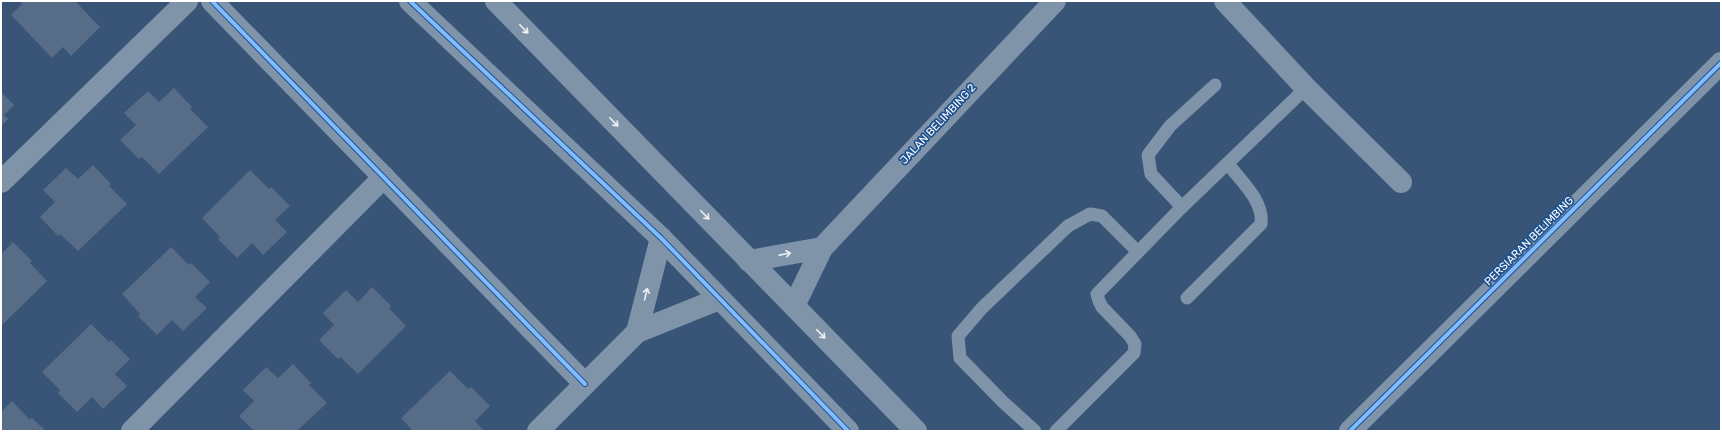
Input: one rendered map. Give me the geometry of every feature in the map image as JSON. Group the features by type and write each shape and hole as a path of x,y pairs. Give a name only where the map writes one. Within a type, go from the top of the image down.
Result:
{"street":[{"path":"1,182 187,1"},
{"path":"212,1 586,384"},
{"path":"410,1 661,238 718,299 848,431"},
{"path":"496,1 916,431"},
{"name":"JALAN BELIMBING 2","path":"794,306 822,248 1055,1"},
{"path":"1225,1 1306,88 1401,182"},
{"name":"PERSIARAN BELIMBING","path":"1350,431 1721,63"},
{"path":"132,431 384,177"},
{"path":"637,332 661,238"},
{"path":"749,261 822,248"},
{"path":"538,431 637,332 718,299"}],"lane":[{"path":"1182,207 1151,174 1148,155 1170,126 1215,85"},
{"path":"1056,431 1134,353 1135,344 1130,336 1102,307 1097,294 1182,207 1306,88"},
{"path":"1187,298 1260,224 1262,216 1259,206 1228,164"},
{"path":"1036,431 1003,402 960,358 958,336 982,308 1068,226 1090,214 1102,216 1138,252"}],"building":[{"path":"19,1 75,1 100,27 71,56 63,47 52,58 11,15 22,4"},
{"path":"174,88 192,107 190,109 208,127 159,174 142,157 139,159 120,140 136,125 124,113 148,91 159,102"},
{"path":"1,92 14,105 4,115 8,119 1,126"},
{"path":"93,165 111,184 109,186 127,204 78,251 60,234 58,236 40,217 55,202 43,190 66,168 78,179"},
{"path":"250,170 269,189 271,187 290,206 275,220 287,232 263,255 252,243 237,258 218,239 220,237 202,218"},
{"path":"13,242 32,261 30,263 47,281 1,326 1,254"},
{"path":"171,247 189,265 191,263 210,282 195,297 207,308 183,331 172,320 157,335 138,316 140,314 122,294"},
{"path":"372,287 391,306 389,308 406,326 358,374 340,357 338,359 319,340 334,325 323,313 346,290 358,302"},
{"path":"91,324 109,342 111,340 130,359 115,374 127,386 103,409 92,397 77,412 58,393 60,390 42,372"},
{"path":"293,364 311,383 309,385 327,403 297,431 254,431 239,416 254,401 243,390 266,367 278,378"},
{"path":"450,371 468,389 471,387 490,406 475,421 484,431 413,431 401,418"},
{"path":"12,401 30,420 32,418 46,431 1,431 1,412"}],"cycle path":[{"path":"212,1 585,384"},
{"path":"410,1 661,238 848,431"},
{"path":"1350,431 1721,63"}]}
